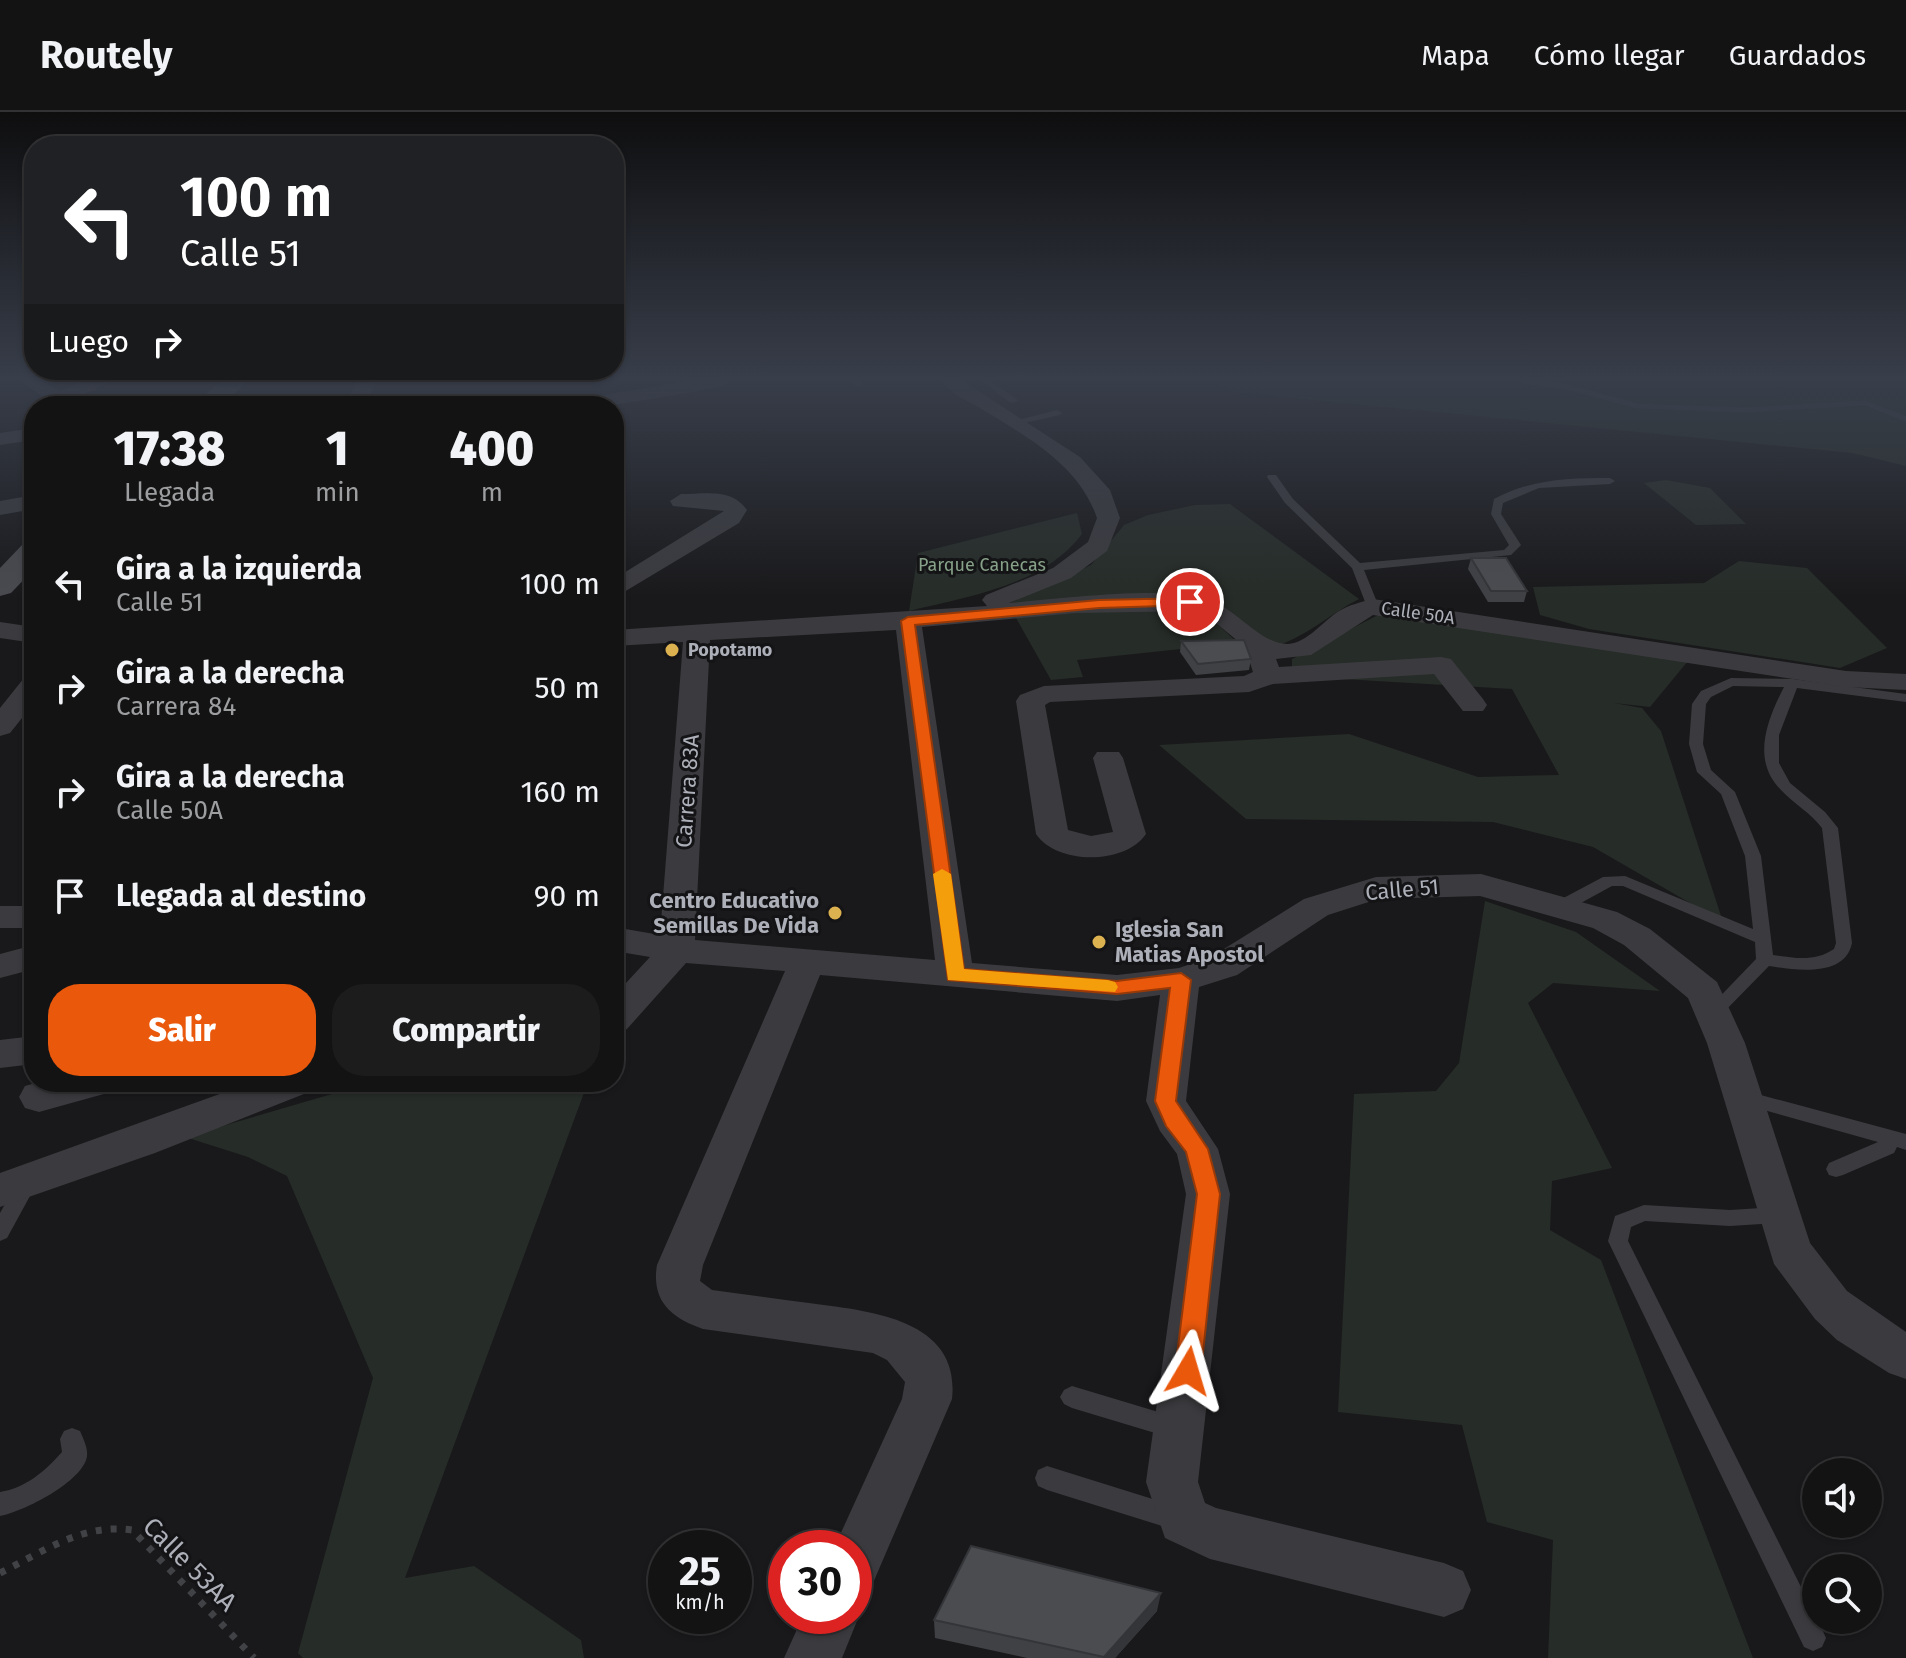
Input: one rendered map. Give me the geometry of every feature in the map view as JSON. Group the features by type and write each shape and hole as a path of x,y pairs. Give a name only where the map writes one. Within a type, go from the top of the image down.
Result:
{"street":[{"path":"908,621 1032,589 1077,567 1100,545 1108,531 1111,514 1106,497 1093,479 1063,453"},
{"path":"624,584 731,518 736,510 728,501 681,501"},
{"path":"0,508 24,504"},
{"path":"0,586 24,561"},
{"path":"624,637 908,621 1099,604 1190,602 1210,605 1224,613 1258,646 1268,676"},
{"name":"Calle 50A","path":"1258,646 1290,652 1302,649 1349,614 1373,607 1846,679 1906,682"},
{"path":"17,634 24,612"},
{"path":"908,621 955,975"},
{"name":"Carrera 83A","path":"677,950 697,631"},
{"path":"1108,758 1130,834 1117,843 1076,845 1057,839 1052,834 1030,701 1044,694 1249,684 1268,676 1441,665 1473,705"},
{"path":"0,727 24,697"},
{"name":"Calle 51","path":"624,941 677,950 1117,988 1181,980 1224,966 1316,907 1376,888 1481,885 1562,906 1605,920 1637,937 1704,991 1714,1012 1790,1251 1831,1305 1854,1325 1906,1358"},
{"path":"0,917 24,917"},
{"path":"624,1009 677,950"},
{"path":"0,966 24,960"},
{"path":"807,962 680,1265 677,1284 687,1299 703,1309 880,1333 904,1345 930,1376 927,1399 869,1530"},
{"path":"1181,980 1166,1101 1174,1120 1197,1149 1208,1194 1181,1430 1172,1482 1184,1520 1210,1533 1444,1590"},
{"path":"0,1054 24,1051"},
{"path":"39,1097 58,1092"},
{"path":"14,1186 268,1092"},
{"path":"813,1658 823,1634"}],"lane":[{"path":"1272,477 1289,501 1357,567 1373,607"},
{"path":"1357,567 1507,553 1515,545 1496,514 1498,501 1523,488 1550,482 1610,481"},
{"path":"1765,960 1753,856 1728,792 1704,772 1698,758 1699,704 1706,694 1731,682 1793,683 1906,698"},
{"path":"1765,960 1811,965 1825,963 1842,952 1844,943 1830,828 1820,813 1776,776 1771,763 1774,719 1793,683"},
{"path":"1562,906 1609,881 1625,881 1762,939"},
{"path":"1714,1012 1765,960"},
{"path":"1742,1097 1898,1139"},
{"path":"1836,1169 1887,1148 1898,1139"},
{"path":"0,1232 14,1186"},
{"path":"1777,1215 1730,1218 1644,1213 1622,1222 1618,1241 1813,1638"},
{"path":"1072,1397 1181,1430"},
{"path":"0,1504 34,1492 57,1476 75,1456 72,1439"},
{"path":"1047,1478 1184,1520"}],"path":[{"name":"Calle 53AA","path":"0,1573 85,1531 115,1525 132,1530 254,1658"}],"green space":[{"path":"1853,453 1906,453 1906,466"},
{"path":"1666,480 1710,488 1746,524 1696,525 1644,483"},
{"path":"1230,504 1359,599 1300,636 1279,645 1207,600 999,608 1091,565 1124,525 1148,515 1195,505"},
{"name":"Parque Canecas","path":"1077,513 1082,534 1066,552 1047,566 980,594 909,611 918,553"},
{"path":"1739,561 1807,568 1887,648 1840,668 1589,629 1540,615 1533,587 1704,583"},
{"path":"1158,606 1205,613 1238,643 1077,660 1083,677 1051,680 1016,618"},
{"path":"1382,613 1688,661 1650,707 1614,703 1642,708 1661,731 1723,922 1593,847 1493,822 1246,819 1159,745 1349,734 1478,777 1559,775 1512,689 1292,676 1292,659"},
{"path":"1485,901 1576,932 1660,991 1553,983 1528,1003 1612,1168 1552,1181 1550,1230 1601,1260 1753,1658 1548,1658 1553,1540 1487,1522 1462,1425 1338,1412 1354,1094 1436,1091 1459,1063"},
{"path":"339,1092 584,1092 405,1578 474,1566 581,1640 584,1658 303,1658 298,1653 373,1378 287,1176 248,1157 185,1137"}],"building":[{"path":"1471,558 1506,558 1527,591 1491,591"},
{"path":"1244,640 1251,659 1198,664 1181,641"},
{"path":"971,1546 1161,1593 1104,1657 934,1620"}],"slow traffic":[{"path":"942,874 955,975 1108,987"}],"place":[{"name":"Popotamo","path":"672,650"},
{"name":"Centro Educativo Semillas De Vida","path":"835,913"},
{"name":"Iglesia San Matias Apostol","path":"1099,942"}],"route":[{"path":"1188,1371 1208,1194 1197,1149 1174,1120 1166,1101 1181,980 1117,988 955,975 908,621 1099,604 1190,602"}]}
